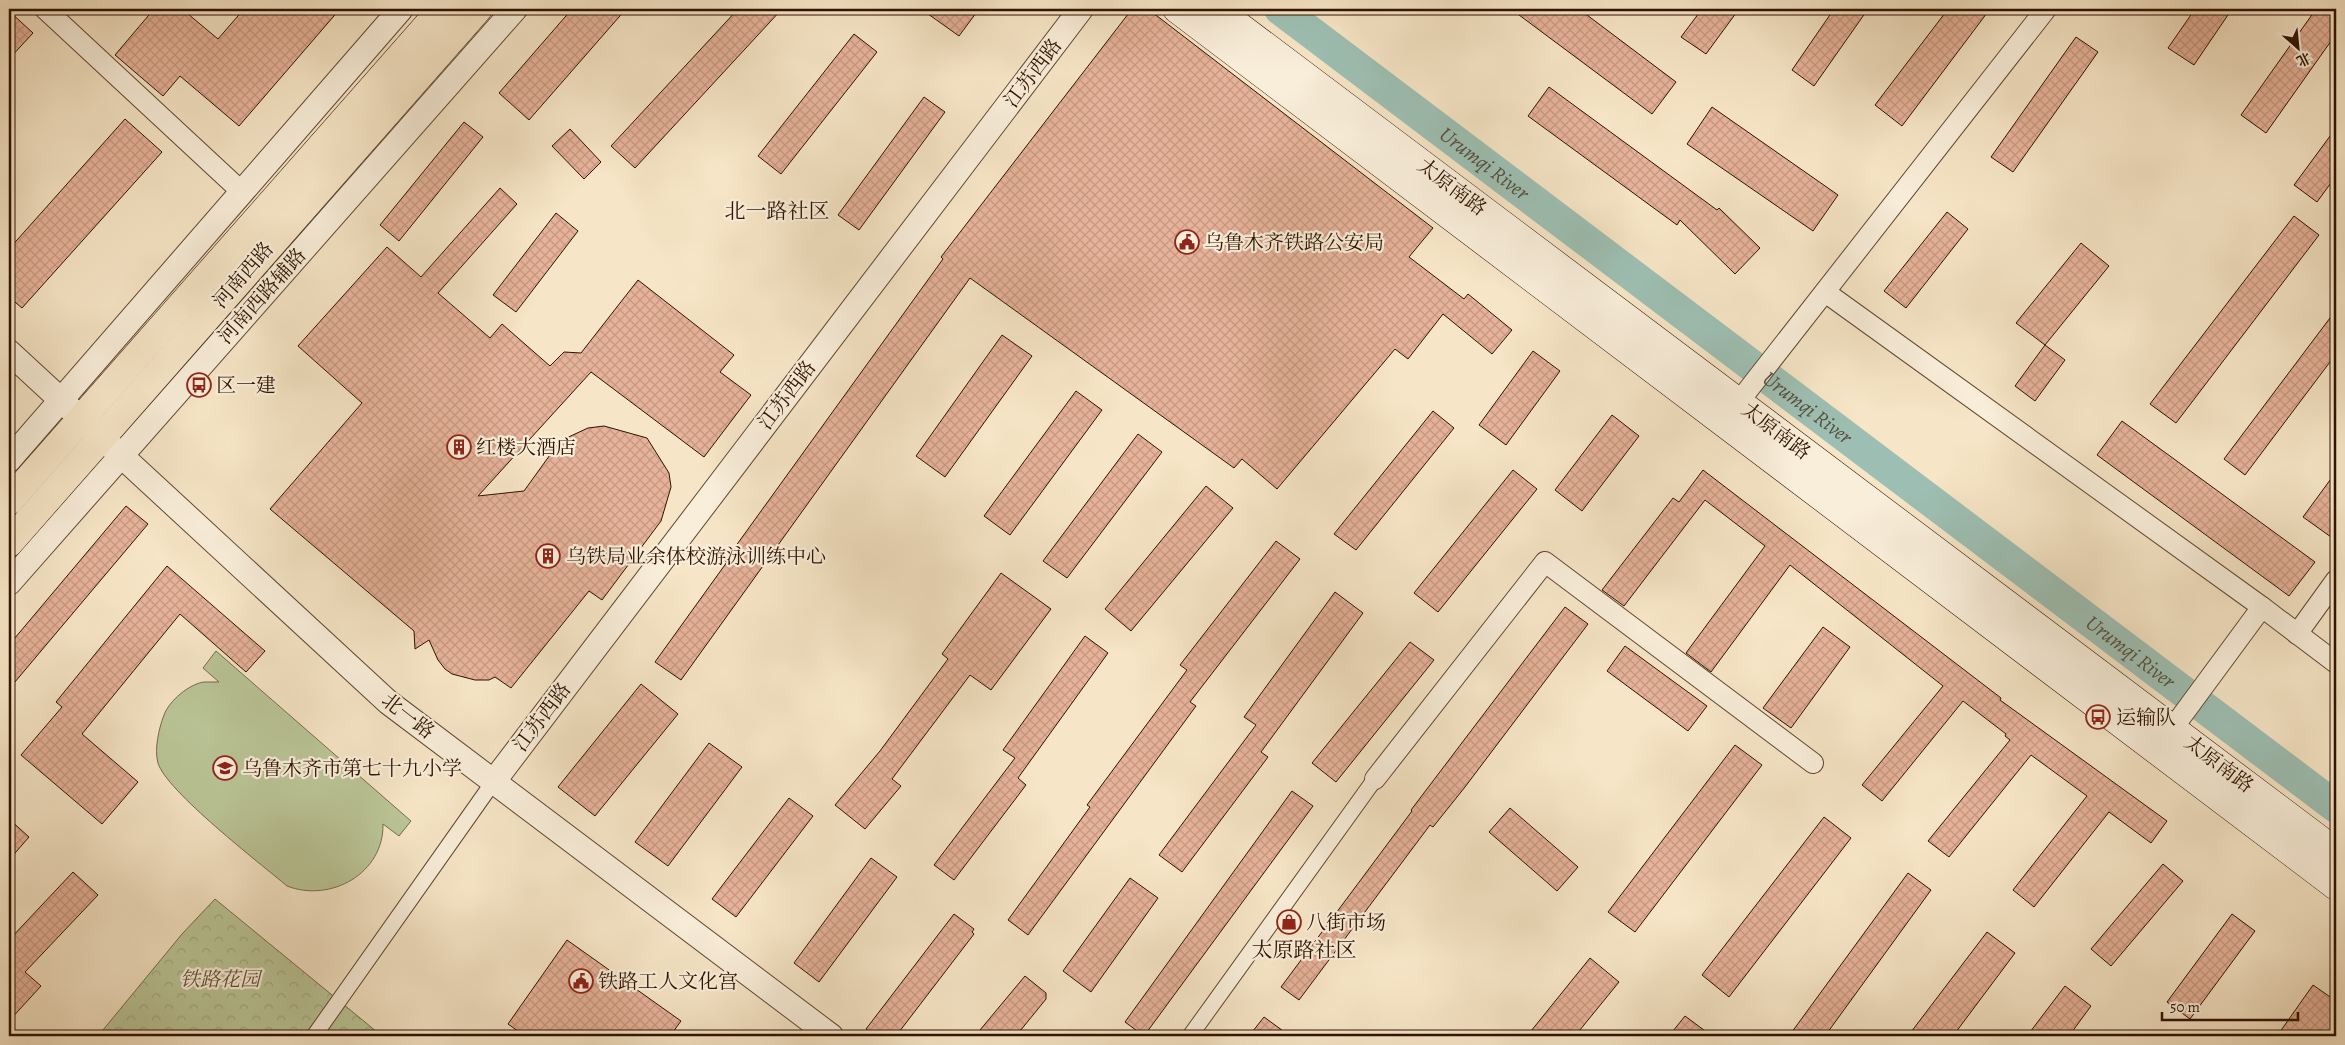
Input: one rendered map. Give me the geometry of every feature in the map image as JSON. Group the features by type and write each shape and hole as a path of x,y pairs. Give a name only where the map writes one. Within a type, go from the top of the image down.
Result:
{"main road":[{"name":"河南西路","path":"9,501 442,9"},
{"name":"河南西路","path":"9,543 111,446 478,9"},
{"path":"1177,9 1738,404"},
{"name":"太原南路","path":"1216,9 2171,731 2336,852"},
{"path":"2171,731 2336,886"}],"street":[{"path":"45,9 242,192"},
{"path":"9,460 401,9"},
{"name":"河南西路辅路","path":"9,583 111,446 516,9"},
{"name":"江苏西路","path":"494,781 1081,9"},
{"path":"1738,404 2046,9"},
{"path":"1825,292 2262,607 2336,663"},
{"name":"北一路","path":"9,352 388,702 831,1036"},
{"path":"1190,1036 1375,779 1545,562 1813,763"},
{"path":"2297,634 2336,580"},
{"path":"2171,731 2262,607"},
{"path":"314,1036 494,781"}],"green space":[{"path":"216,651 411,821 399,836 383,824 381,841 375,857 365,870 352,880 337,887 321,890 304,890 287,886 195,808 165,775 158,763 157,757 159,732 164,715 170,704 192,686 204,682 219,682 203,668"},
{"name":"铁路花园","path":"215,899 382,1036 98,1036 182,934"}],"building":[{"path":"154,9 182,9 218,39 244,9 340,9 239,126 180,76 163,96 115,55"},
{"path":"572,9 626,9 529,120 499,93"},
{"path":"738,9 782,9 635,168 611,146"},
{"path":"921,9 979,9 959,36"},
{"name":"乌鲁木齐铁路公安局","path":"1132,9 1148,9 1433,228 1409,257 1464,299 1468,294 1512,330 1492,354 1443,314 1408,359 1395,349 1277,489 1242,459 1234,468 970,278 681,680 655,662 727,562 725,561 943,259 941,257"},
{"path":"1511,9 1579,9 1676,82 1652,114"},
{"path":"1702,9 1739,9 1706,54 1681,37"},
{"path":"1834,9 1868,9 1814,86 1792,70"},
{"path":"1948,9 1990,9 1902,126 1875,105"},
{"path":"2195,9 2232,9 2194,65 2168,48"},
{"path":"2316,9 2336,9 2336,34 2266,133 2241,115"},
{"path":"9,11 33,33 9,59"},
{"path":"854,34 877,52 781,174 758,156"},
{"path":"2076,37 2098,52 2013,172 1991,157"},
{"path":"1549,87 1717,210 1719,208 1760,248 1735,274 1680,220 1677,225 1528,116"},
{"path":"924,97 945,112 859,230 838,215"},
{"path":"1712,107 1838,195 1813,231 1687,144"},
{"path":"125,119 162,152 22,308 9,297 9,249"},
{"path":"464,122 483,137 399,241 380,225"},
{"path":"2336,128 2336,176 2317,202 2294,185"},
{"path":"570,129 601,162 584,179 552,146"},
{"path":"500,188 517,204 438,293 490,338 502,324 550,366 564,352 581,353 638,280 734,355 720,372 751,395 704,457 591,372 478,496 524,491 560,441 588,428 604,426 647,438 669,473 671,487 661,521 602,600 589,591 511,688 495,677 489,680 475,680 452,674 438,660 429,640 415,649 414,631 270,509 362,403 298,346 387,247 421,277"},
{"path":"1947,212 1968,229 1906,308 1884,291"},
{"path":"556,213 578,231 516,312 493,295"},
{"path":"2294,216 2319,235 2176,423 2150,404"},
{"path":"2081,243 2109,266 2045,345 2016,323"},
{"path":"2336,310 2336,354 2245,475 2224,459"},
{"path":"1002,335 1032,356 945,477 916,456"},
{"path":"2045,345 2065,360 2035,401 2015,386"},
{"path":"1533,351 1560,371 1506,445 1479,425"},
{"path":"1076,391 1102,410 1010,535 984,516"},
{"path":"1433,411 1454,428 1356,550 1334,534"},
{"path":"1612,415 1639,436 1582,511 1555,490"},
{"path":"2122,421 2315,562 2289,596 2097,455"},
{"path":"1138,434 1162,452 1067,578 1043,561"},
{"path":"1513,470 1537,489 1438,612 1414,593"},
{"path":"1703,470 2001,698 2000,700 2167,821 2151,843 2109,812 2034,907 2013,890 2087,796 2031,755 1949,857 1928,841 2010,740 2005,736 2006,734 1963,701 1882,801 1862,785 1943,686 1790,565 1711,672 1686,653 1765,546 1705,500 1624,606 1602,590 1673,498 1679,502"},
{"path":"2336,472 2336,529 2331,537 2303,517"},
{"path":"1206,486 1233,508 1131,631 1105,609"},
{"path":"126,506 148,524 9,689 9,645"},
{"path":"1276,541 1300,559 1190,702 1196,706 1028,935 1008,920 1090,807 1087,805 1187,670 1180,665"},
{"path":"167,566 265,651 246,672 180,614 82,734 138,782 102,824 21,755 62,707 56,702"},
{"path":"1001,573 1051,609 991,690 970,675 892,779 901,786 865,829 835,805 880,751 948,659 942,654"},
{"path":"1335,592 1363,613 1261,752 1268,757 1182,872 1159,855 1256,725 1244,717"},
{"path":"1565,607 1588,624 1465,787 1433,827 1430,825 1299,1000 1281,987 1411,810"},
{"path":"1823,627 1850,647 1791,728 1763,708"},
{"path":"1085,636 1108,653 1018,778 1026,785 954,880 934,865 1015,758 1003,750"},
{"path":"1410,642 1434,660 1336,782 1312,763"},
{"path":"1625,646 1707,706 1688,731 1607,671"},
{"path":"641,684 678,714 595,816 558,787"},
{"path":"709,743 742,767 668,866 635,842"},
{"path":"1735,745 1762,765 1635,932 1608,912"},
{"path":"1292,791 1313,806 1144,1036 1125,1022"},
{"path":"789,798 813,816 736,917 712,899"},
{"path":"1510,808 1578,867 1557,891 1489,832"},
{"path":"1824,817 1851,838 1729,997 1702,975"},
{"path":"9,819 29,837 9,860"},
{"path":"871,858 897,877 819,982 794,963"},
{"path":"2163,864 2183,881 2111,966 2091,949"},
{"path":"73,872 98,895 25,972 41,986 9,1021 9,940"},
{"path":"1908,873 1931,890 1825,1036 1789,1036"},
{"path":"1130,878 1158,898 1091,992 1063,971"},
{"path":"954,914 974,929 972,932 974,934 896,1036 876,1036 866,1029"},
{"path":"2232,914 2255,931 2190,1019 2167,1002"},
{"path":"1987,932 2015,953 1953,1036 1908,1036"},
{"name":"铁路工人文化宫","path":"567,940 681,1021 670,1036 525,1036 508,1024"},
{"path":"1590,958 1619,982 1575,1036 1527,1036"},
{"path":"1025,976 1046,993 1046,999 1016,1036 975,1036"},
{"path":"2313,985 2336,1001 2336,1036 2277,1036"},
{"path":"2065,986 2091,1006 2069,1036 2027,1036"},
{"path":"1685,1016 1712,1036 1669,1036"},
{"path":"1264,1017 1290,1036 1249,1036"}],"waterway":[{"name":"Urumqi River","path":"1280,9 2336,807"}],"place":[{"name":"乌鲁木齐铁路公安局","path":"1187,242"},
{"name":"区一建","path":"199,385"},
{"name":"红楼大酒店","path":"459,447"},
{"name":"乌铁局业余体校游泳训练中心","path":"548,556"},
{"name":"运输队","path":"2098,717"},
{"name":"乌鲁木齐市第七十九小学","path":"225,768"},
{"name":"八街市场","path":"1289,922"},
{"name":"铁路工人文化宫","path":"581,981"}],"district":[{"name":"北一路社区","path":"777,211"},
{"name":"太原路社区","path":"1304,950"}]}
